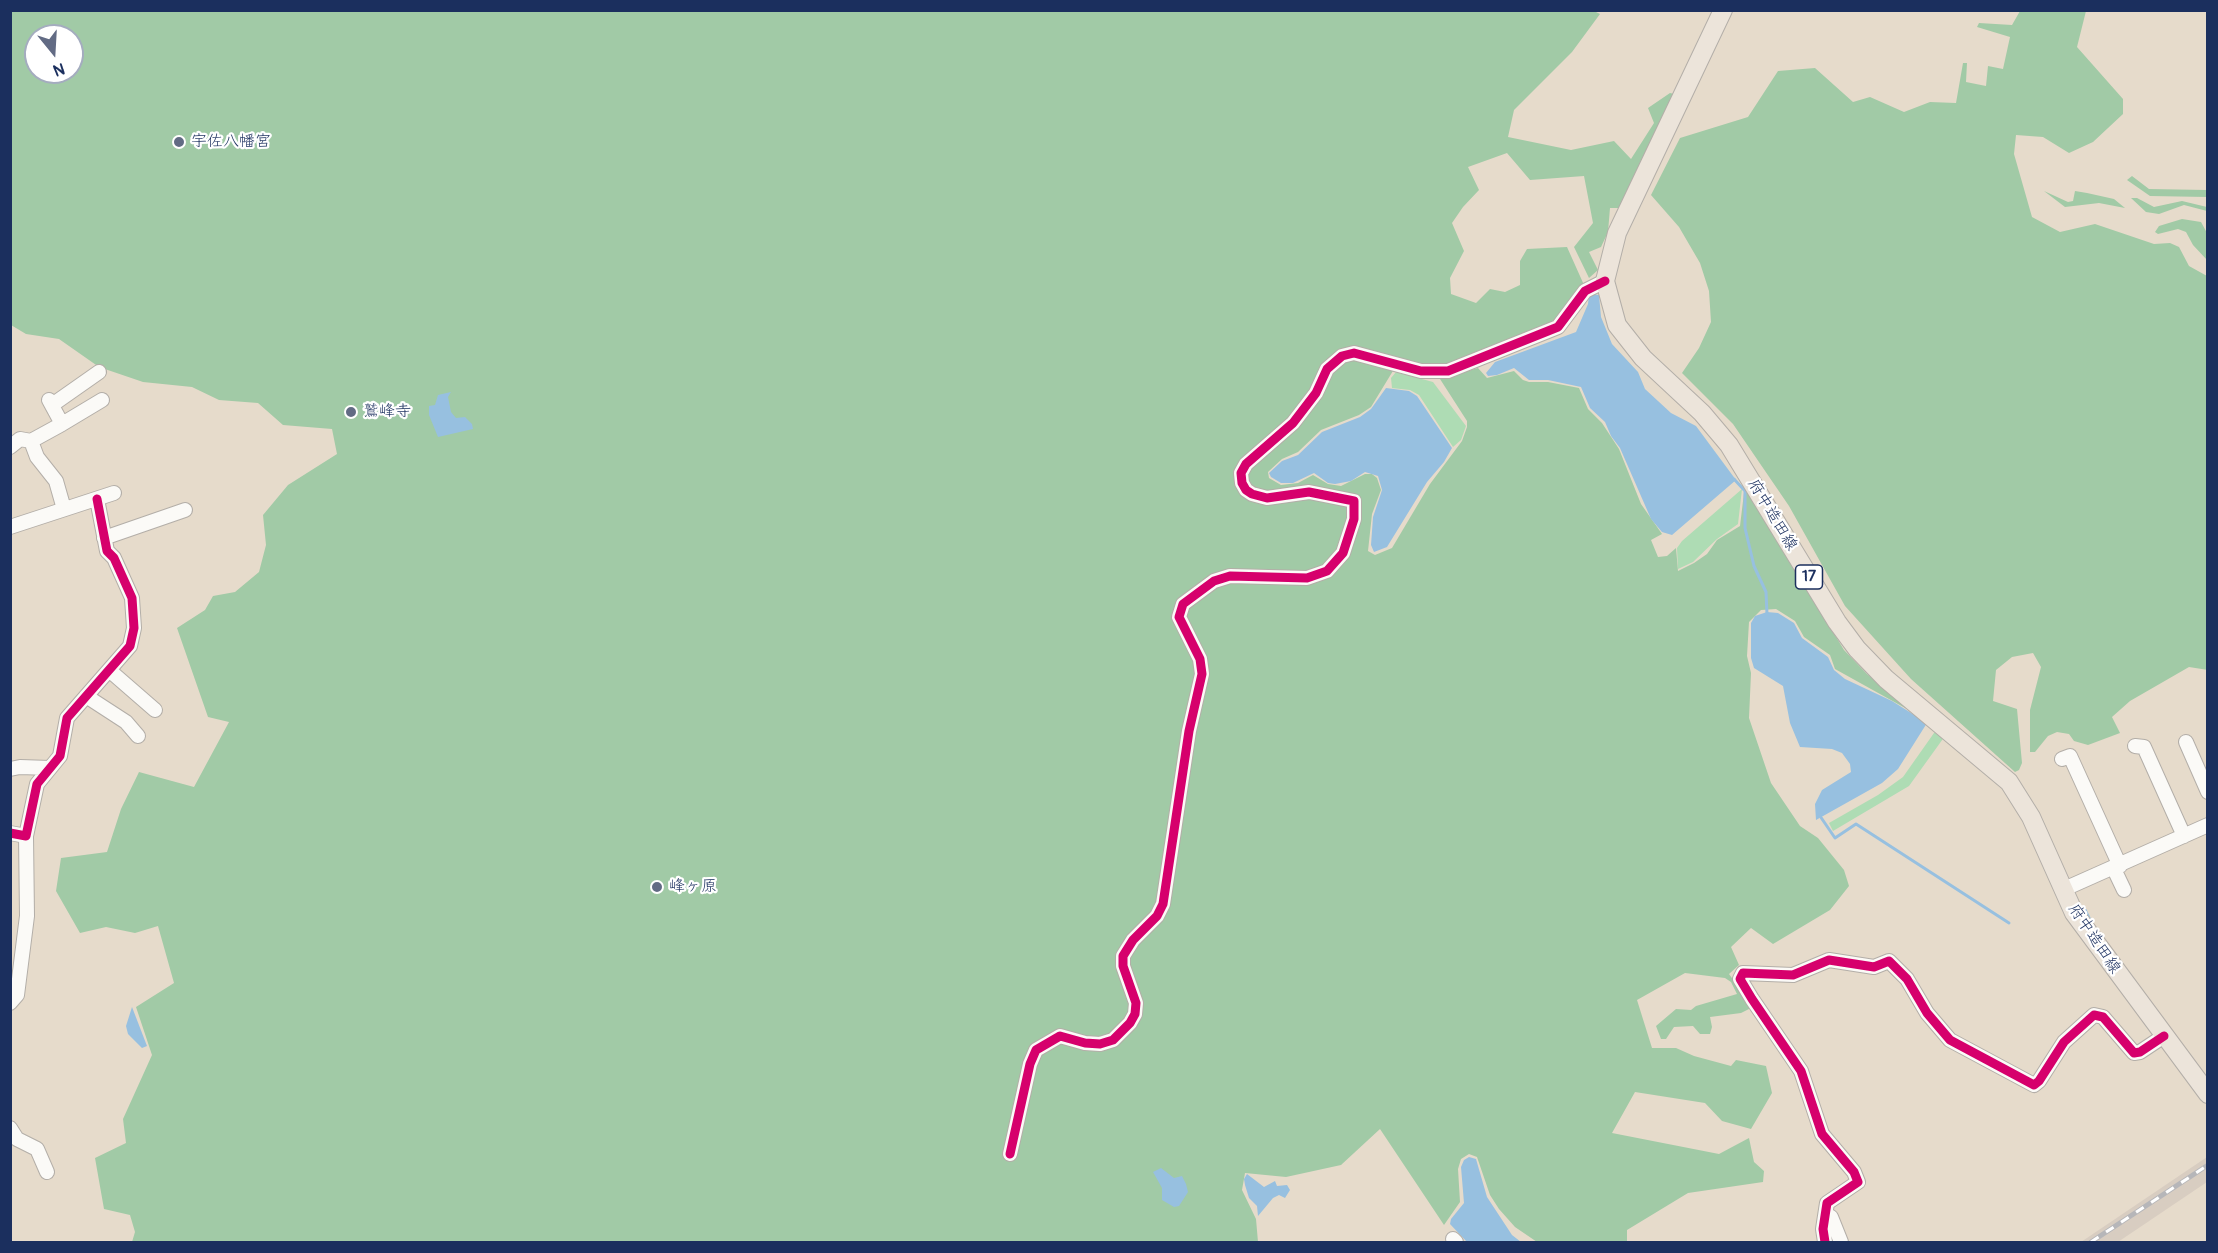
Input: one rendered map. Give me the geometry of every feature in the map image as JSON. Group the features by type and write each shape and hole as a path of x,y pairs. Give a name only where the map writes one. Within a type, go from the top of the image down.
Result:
{"main road":[{"name":"府中造田線","path":"1723,10 1617,233 1605,281 1617,325 1643,358 1702,413 1729,445 1837,622 1857,649 1886,679 1990,764 2015,791 2031,817 2074,913 2098,949 2208,1094"}],"street":[{"path":"1010,1154 1030,1064 1036,1050 1060,1036 1085,1043 1100,1044 1113,1040 1131,1023 1135,1014 1136,1003 1123,966 1123,956 1129,945 1157,916 1162,904 1189,731 1202,674 1200,659 1179,617 1183,604 1214,582 1230,576 1307,578 1327,571 1343,553 1354,519 1354,501 1310,492 1268,498 1252,494 1242,483 1240,473 1246,464 1293,423 1316,393 1328,369 1342,356 1354,353 1421,371 1448,371 1558,327 1585,291 1605,281"},
{"path":"62,424 51,402 99,372"},
{"path":"10,447 20,439 30,441 102,400"},
{"path":"30,441 37,457 56,481 64,509"},
{"path":"10,527 114,493"},
{"path":"10,1003 17,995 27,916 26,836 37,784 60,756 67,718 130,646 134,628 132,598 114,558 107,551 97,499"},
{"path":"104,538 185,510"},
{"path":"109,670 155,710"},
{"path":"86,696 126,722 138,736"},
{"path":"2186,742 2208,792"},
{"path":"2135,746 2144,747 2184,836"},
{"path":"2062,759 2070,756 2117,867 2124,890"},
{"path":"10,769 50,768"},
{"path":"2062,890 2208,825"},
{"path":"10,833 26,836"},
{"path":"1826,1242 1827,1203 1858,1182 1854,1172 1822,1134 1801,1071 1740,979 1743,973 1793,975 1829,960 1874,967 1889,961 1907,979 1927,1013 1950,1040 2034,1085 2039,1081 2064,1042 2094,1015 2103,1017 2134,1053 2140,1052 2164,1036"},
{"path":"13,1136 37,1149 47,1172"},
{"path":"1826,1214 1831,1217 1841,1242"}],"shaded area":[{"path":"2207,1157 2207,1182 2118,1242 2081,1242"}],"green space":[{"path":"1592,10 1600,14 1572,52 1514,110 1508,137 1571,150 1614,141 1631,159 1654,123 1648,108 1670,93 1674,94 1620,208 1610,208 1608,232 1601,247 1589,252 1598,270 1589,278 1574,247 1593,223 1584,176 1530,180 1507,153 1468,167 1479,190 1452,223 1464,251 1450,278 1451,294 1476,303 1490,289 1505,292 1520,285 1520,261 1527,249 1567,247 1584,285 1558,319 1546,328 1437,369 1399,361 1371,407 1359,415 1321,430 1298,452 1282,459 1268,472 1269,478 1281,485 1298,483 1313,475 1328,484 1341,486 1365,474 1372,474 1377,478 1381,490 1372,514 1368,551 1375,555 1392,548 1430,484 1462,441 1467,421 1440,379 1478,368 1487,378 1514,371 1523,380 1529,382 1548,382 1579,388 1588,409 1602,423 1619,449 1641,504 1662,534 1651,540 1658,557 1667,556 1676,548 1678,571 1707,554 1717,540 1740,526 1744,493 1748,492 1844,650 1867,674 1916,714 1835,669 1830,655 1804,637 1795,621 1776,609 1761,610 1749,622 1747,656 1751,673 1749,718 1771,783 1800,826 1818,838 1844,870 1849,886 1830,910 1773,944 1751,928 1731,947 1739,965 1729,974 1753,1007 1741,1013 1710,1017 1712,1027 1710,1034 1700,1034 1693,1026 1674,1027 1666,1039 1661,1039 1656,1026 1676,1009 1691,1010 1696,1006 1737,994 1731,982 1725,978 1685,973 1637,1000 1652,1048 1676,1048 1694,1056 1731,1066 1736,1060 1766,1066 1772,1093 1751,1129 1722,1121 1705,1103 1635,1092 1612,1133 1719,1154 1749,1138 1754,1162 1764,1171 1763,1182 1688,1193 1627,1230 1627,1242 1537,1242 1515,1227 1499,1209 1490,1195 1477,1157 1469,1154 1461,1159 1458,1169 1460,1202 1444,1225 1380,1129 1341,1165 1286,1177 1245,1173 1242,1190 1256,1219 1258,1242 132,1242 135,1232 130,1215 104,1209 95,1158 126,1143 123,1119 152,1055 136,1007 174,983 158,926 135,933 106,927 80,933 56,891 61,858 107,852 121,809 139,772 194,787 229,722 208,717 177,628 205,610 213,596 235,592 259,572 266,545 263,515 288,485 337,454 332,429 283,425 258,403 219,400 192,387 143,382 99,367 59,339 26,334 11,325 11,11"},
{"path":"2020,11 2086,11 2077,47 2123,99 2123,114 2093,142 2069,153 2043,137 2016,135 2014,154 2032,217 2060,232 2095,224 2154,244 2170,243 2179,247 2189,266 2207,276 2208,670 2189,667 2130,701 2112,717 2120,733 2088,745 2074,741 2069,734 2057,732 2048,736 2035,752 2030,752 2030,710 2041,667 2033,653 2012,657 1996,670 1993,701 2017,709 2022,763 2019,770 2015,772 1911,679 1845,606 1789,506 1733,424 1682,373 1699,348 1711,322 1709,291 1700,263 1679,227 1651,195 1680,138 1748,117 1778,71 1815,68 1853,102 1870,97 1904,112 1930,102 1956,103 1963,63 1967,63 1966,82 1986,86 1988,66 2003,69 2010,37 1977,27 1979,23 2012,25"},
{"path":"2132,176 2149,189 2207,190 2207,197 2150,196 2127,180"},
{"path":"2044,191 2068,202 2073,201 2075,191 2087,193 2114,199 2125,208 2099,203 2065,207"},
{"path":"2131,198 2137,198 2154,207 2182,201 2207,207 2207,211 2184,205 2159,214 2146,212"},
{"path":"2182,219 2201,222 2207,233 2207,260 2193,245 2186,232 2178,229 2158,234 2155,232 2159,226"},
{"path":"1396,372 1433,382 1466,426 1461,440 1453,447 1419,395 1410,390 1392,388 1391,378"},
{"path":"1742,489 1738,524 1717,539 1693,562 1678,569 1677,548 1682,541"},
{"path":"1939,730 1945,736 1909,786 1833,831 1829,823 1878,795 1903,777 1934,733"}],"water":[{"path":"1589,294 1599,295 1601,317 1612,344 1638,372 1645,389 1671,413 1696,426 1736,480 1672,535 1662,532 1651,519 1620,448 1605,422 1590,408 1581,387 1548,380 1529,380 1514,368 1497,375 1488,376 1486,373 1495,362 1576,332 1588,304"},
{"path":"1386,388 1409,391 1417,396 1452,448 1444,462 1427,482 1387,547 1374,552 1371,545 1373,517 1382,490 1378,476 1365,472 1351,481 1335,484 1328,483 1314,473 1293,483 1281,483 1269,473 1282,461 1298,455 1322,432 1360,417 1371,409"},
{"path":"451,392 448,397 451,412 456,418 465,417 472,424 473,429 438,437 429,415 429,406 435,405 438,395"},
{"path":"1767,612 1778,613 1794,623 1802,638 1828,657 1834,670 1845,679 1892,701 1927,723 1898,769 1882,783 1816,820 1815,804 1822,790 1851,772 1850,764 1842,753 1832,749 1800,747 1790,723 1783,686 1754,668 1751,658 1751,623 1755,616"},
{"path":"132,1007 147,1046 142,1048 128,1034 126,1026"},
{"path":"1469,1157 1476,1159 1487,1197 1512,1235 1521,1242 1467,1242 1450,1224 1451,1219 1464,1203 1461,1167 1464,1160"},
{"path":"1161,1168 1174,1178 1182,1176 1186,1184 1188,1192 1179,1206 1174,1207 1162,1200 1162,1188 1153,1172"},
{"path":"1247,1174 1264,1187 1275,1181 1277,1186 1287,1185 1290,1190 1285,1198 1279,1195 1273,1198 1258,1216 1257,1206 1249,1198 1245,1185 1244,1179"}],"waterway":[{"path":"1734,479 1745,491 1745,528 1754,566 1766,592 1767,614"},
{"path":"1820,816 1835,838 1856,824 2009,923"},
{"path":"2085,910 2091,922"}],"railway":[{"path":"2091,1242 2208,1165"}],"cycle path":[{"path":"1010,1154 1030,1064 1036,1050 1060,1036 1085,1043 1100,1044 1113,1040 1130,1023 1135,1014 1136,1003 1123,966 1123,956 1133,940 1157,916 1163,904 1189,731 1202,674 1200,659 1179,617 1183,604 1214,581 1230,576 1307,578 1327,571 1343,553 1354,519 1354,501 1309,492 1267,498 1252,494 1242,483 1241,473 1246,464 1293,423 1316,393 1327,369 1342,356 1354,353 1421,371 1448,371 1558,327 1585,291 1605,281"},
{"path":"10,833 26,836 37,784 60,756 67,718 130,646 134,628 132,598 114,558 107,551 97,499"},
{"path":"1825,1242 1823,1229 1827,1203 1858,1182 1854,1172 1822,1134 1801,1071 1740,979 1743,973 1793,975 1829,960 1874,967 1889,961 1907,979 1927,1013 1950,1040 2034,1085 2039,1081 2064,1042 2094,1015 2103,1017 2134,1053 2140,1052 2164,1036"}],"place":[{"name":"宇佐八幡宮","path":"179,142"},
{"name":"鷲峰寺","path":"351,412"},
{"name":"峰ヶ原","path":"657,887"}]}
